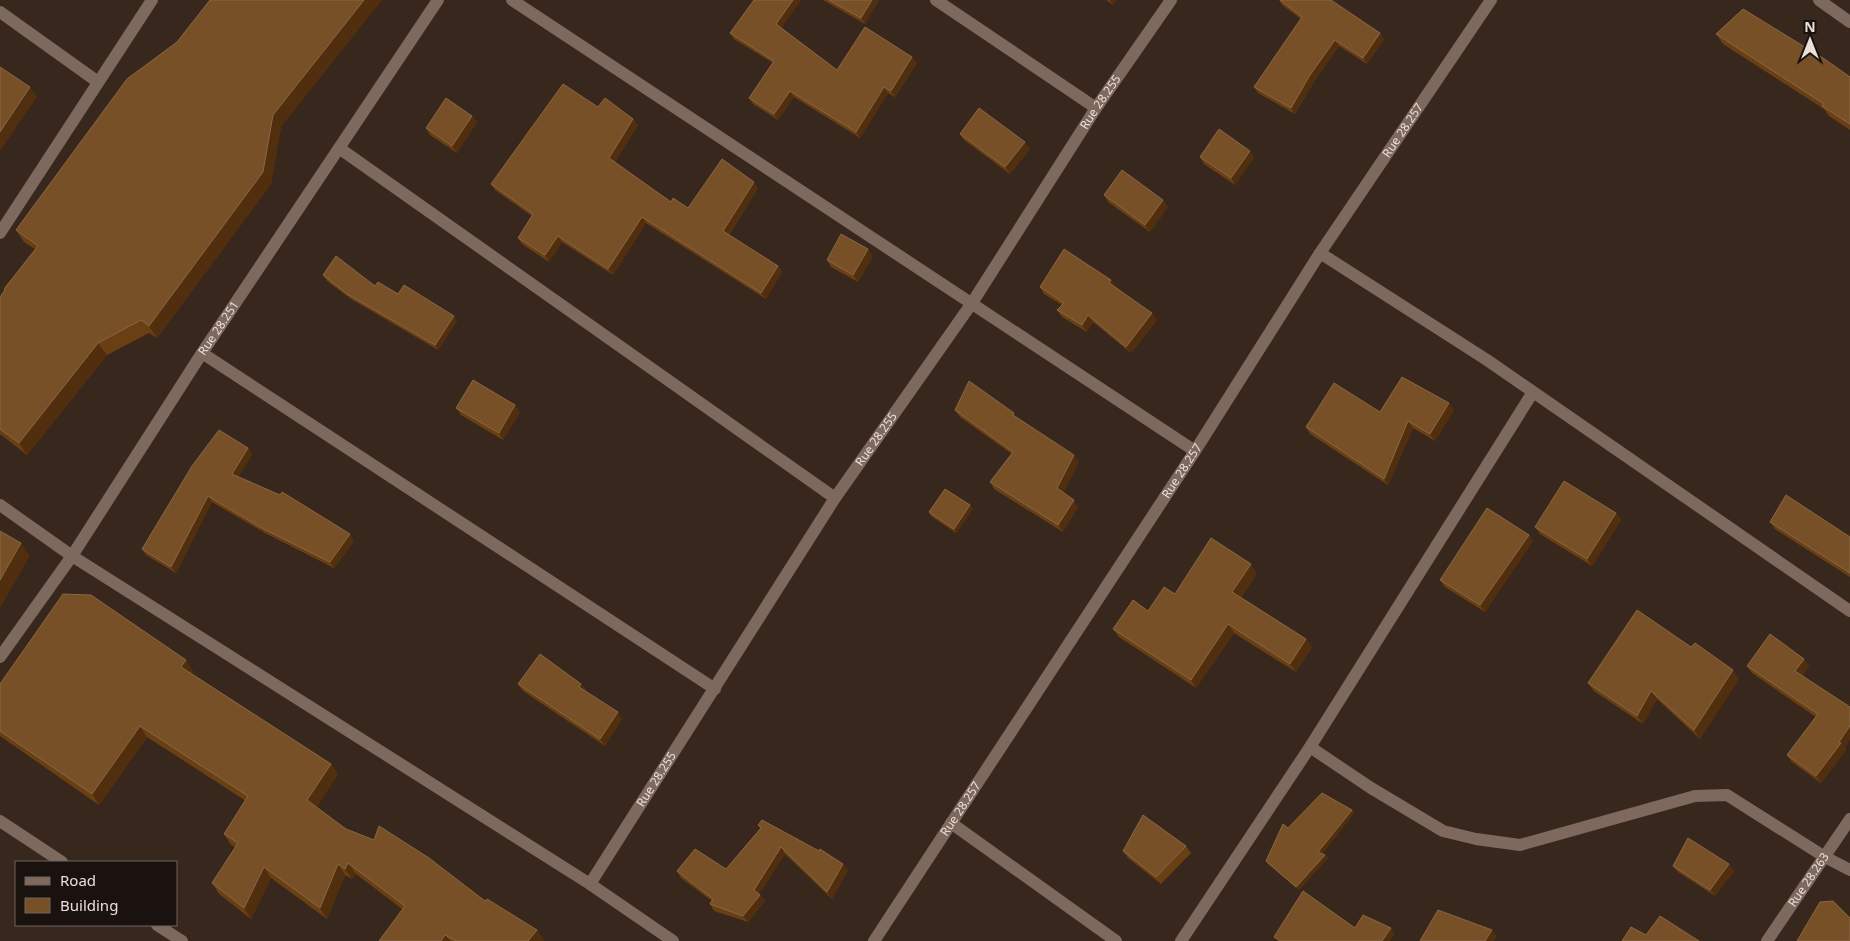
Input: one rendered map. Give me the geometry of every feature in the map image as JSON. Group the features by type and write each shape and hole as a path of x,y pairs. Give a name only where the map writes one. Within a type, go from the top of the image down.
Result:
{"street":[{"path":"0,233 152,0"},
{"name":"Rue 28.251","path":"0,657 72,556 202,353 438,0"},
{"path":"512,0 1195,450"},
{"path":"936,0 1096,108"},
{"name":"Rue 28.255","path":"590,884 835,498 972,303 1096,108 1171,0"},
{"name":"Rue 28.257","path":"874,941 1195,450 1320,253 1491,0"},
{"path":"1819,0 1850,22"},
{"path":"0,12 98,82"},
{"path":"339,148 835,498"},
{"path":"1320,253 1487,360 1850,612"},
{"path":"202,353 715,688"},
{"path":"1181,941 1310,746 1533,392"},
{"path":"0,505 72,556 590,884 673,941"},
{"path":"1310,746 1371,788 1443,831 1476,839 1520,844 1694,796 1727,795 1825,857 1850,870"},
{"name":"Rue 28.263","path":"1767,941 1850,819"},
{"path":"0,822 60,861"},
{"path":"951,823 1116,941"},
{"path":"159,926 182,941"}],"building":[{"path":"210,0 364,0 273,115 263,172 149,326 141,320 98,343 19,443 0,429 0,297 4,289 38,246 16,230 127,79 177,42"},
{"path":"754,0 793,0 776,24 837,70 865,27 912,57 891,91 884,87 856,132 790,91 774,114 749,98 774,61 730,33"},
{"path":"829,0 872,0 861,18"},
{"path":"1280,0 1331,0 1380,33 1363,58 1335,40 1310,75 1291,108 1254,87 1302,17"},
{"path":"1743,9 1850,77 1850,124 1822,106 1824,104 1716,34"},
{"path":"0,67 30,87 0,132"},
{"path":"563,84 598,107 605,98 633,119 609,158 671,202 673,198 688,208 722,159 754,182 723,231 778,266 761,293 642,217 608,269 558,236 545,255 518,238 533,214 491,184"},
{"path":"446,98 472,116 452,146 426,128"},
{"path":"979,108 1025,142 1005,167 960,134"},
{"path":"1219,129 1250,151 1231,178 1200,157"},
{"path":"1122,170 1163,200 1145,225 1104,195"},
{"path":"841,234 868,249 853,275 827,260"},
{"path":"1064,249 1111,280 1109,283 1152,313 1126,347 1088,315 1082,325 1057,310 1064,303 1040,287"},
{"path":"336,256 375,286 378,282 398,294 404,285 454,316 435,345 347,294 323,275"},
{"path":"1402,377 1449,403 1430,434 1408,421 1384,479 1306,427 1334,383 1380,412"},
{"path":"473,380 515,405 499,433 456,408"},
{"path":"969,381 1014,413 1013,415 1074,455 1057,488 1074,500 1058,525 990,482 1013,452 955,410"},
{"path":"219,430 248,448 232,474 280,495 282,492 350,534 330,562 260,527 208,496 171,567 142,549 192,466"},
{"path":"1564,481 1616,513 1587,559 1535,527"},
{"path":"945,489 970,505 954,529 929,512"},
{"path":"1786,495 1850,537 1850,573 1770,522"},
{"path":"1487,508 1529,535 1480,605 1440,580"},
{"path":"0,531 21,543 0,580"},
{"path":"1211,538 1251,564 1232,592 1306,639 1290,664 1228,624 1191,680 1113,629 1133,600 1148,611 1164,587 1175,594"},
{"path":"63,594 91,595 186,660 181,667 331,764 307,800 346,829 374,840 379,826 429,858 485,901 487,899 537,930 528,941 456,941 445,935 441,941 379,941 405,906 348,863 345,869 338,864 320,908 264,867 244,908 212,883 238,843 224,834 248,796 140,726 92,794 0,731 0,684"},
{"path":"1637,610 1691,647 1695,643 1733,670 1694,730 1651,691 1637,716 1588,683"},
{"path":"1770,634 1804,659 1795,671 1850,707 1850,726 1839,742 1841,743 1816,776 1787,755 1818,714 1747,666"},
{"path":"540,654 581,684 579,687 618,712 600,739 518,684"},
{"path":"1322,793 1352,810 1318,852 1325,855 1296,887 1266,861 1283,824 1288,828"},
{"path":"1143,815 1186,846 1156,877 1123,851"},
{"path":"762,820 819,851 820,849 843,864 827,892 781,847 754,890 760,895 743,916 710,904 713,899 677,871 695,849 726,869 761,828 758,825"},
{"path":"1688,838 1729,864 1710,890 1673,866"},
{"path":"1303,891 1355,928 1363,915 1391,928 1382,941 1280,941 1274,937"},
{"path":"1833,901 1850,918 1850,941 1797,941 1820,902"},
{"path":"1438,910 1492,930 1485,941 1420,941"},
{"path":"1660,916 1699,941 1622,941 1631,927 1646,935"}]}
